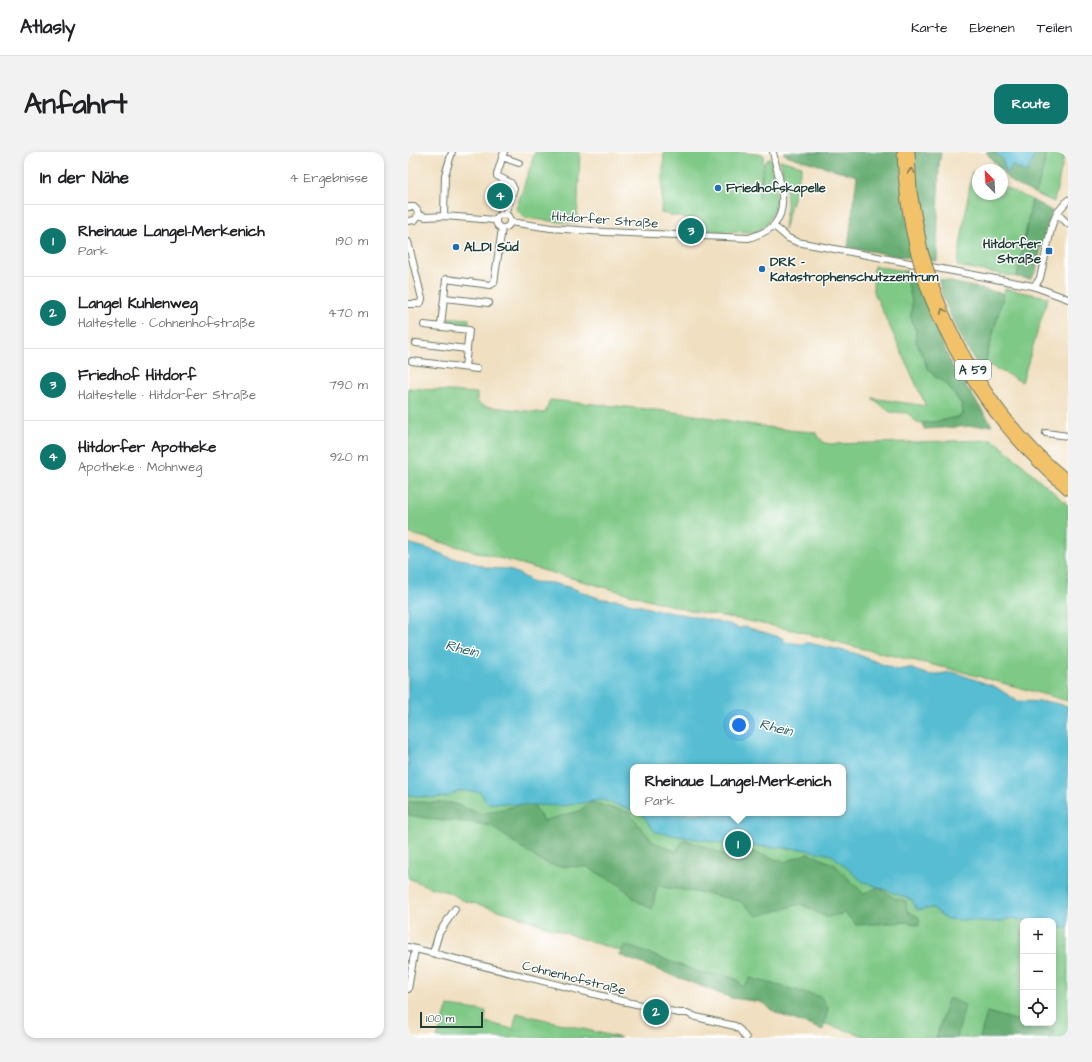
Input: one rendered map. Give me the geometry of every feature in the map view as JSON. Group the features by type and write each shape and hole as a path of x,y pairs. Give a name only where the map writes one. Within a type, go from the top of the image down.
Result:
{"highway":[{"name":"A 59","path":"902,152 905,193 937,316 964,369 981,396 1009,432 1027,452 1068,490"},
{"name":"A 59","path":"910,152 912,192 919,250"},
{"name":"A 59","path":"927,280 980,381 1020,434 1052,467 1068,480"}],"street":[{"path":"772,152 780,185 782,204 774,226 788,238 797,242 1032,286 1068,300"},
{"path":"444,216 445,175 450,153"},
{"path":"505,214 514,189 511,183 497,176 497,174 503,155 519,163"},
{"path":"1032,286 1037,283 1040,278 1052,225 1057,212 1068,200"},
{"path":"408,207 414,207 417,209 418,215 413,221 408,221"},
{"path":"1057,212 1068,224"},
{"path":"495,220 500,214 505,214"},
{"path":"502,228 508,226 510,222 509,217 505,214"},
{"path":"418,215 426,217 444,216 495,220"},
{"path":"495,220 498,226 502,228"},
{"name":"Hitdorfer Straße","path":"510,222 605,232 737,238 749,238 765,232 774,226"},
{"path":"441,326 446,279 490,285 494,282 502,228"},
{"path":"408,242 422,299 418,304 408,304"},
{"path":"444,298 489,303"},
{"path":"424,325 469,330 465,367"},
{"path":"416,343 467,349"},
{"path":"412,361 477,369"},
{"path":"1046,433 1068,436"},
{"path":"433,954 440,933 455,909"},
{"name":"Cohnenhofstraße","path":"408,947 627,1002 672,1012 687,1013 696,1017 735,1026 746,1038"},
{"path":"408,989 415,949"}],"green space":[{"path":"535,152 580,152 577,224 525,218 516,209"},
{"path":"664,152 739,152 764,155 759,199 765,162 770,157 776,196 774,211 766,225 755,232 690,230 689,219 661,213"},
{"path":"784,152 941,152 939,165 937,261 908,258 848,247 857,176 795,158 784,154"},
{"path":"986,152 994,152 1002,158 1004,164 996,164"},
{"path":"1036,152 1047,152 1036,194 1008,179 1008,171 1010,171 1011,165 1027,173"},
{"path":"1047,152 1065,152 1054,202 1036,194"},
{"path":"780,160 802,166 784,230 787,204 786,185"},
{"path":"972,172 972,200 1008,200 1008,189 1032,200 1017,277 957,266"},
{"path":"1032,200 1052,211 1044,233 1036,272 1031,279 1017,277"},
{"path":"874,266 905,271 912,301 911,318 916,330 916,341 927,367 935,377 947,384 962,405 963,414 954,418 940,421 921,423 914,420 908,413 890,412 872,398 926,406 873,290"},
{"path":"905,271 913,273 951,364 992,425 924,429 922,423 959,417 963,414 962,405 947,384 935,377 927,367 916,341 916,330 911,318 912,301"},
{"path":"939,279 1004,294 982,373 950,314 941,290"},
{"path":"1005,289 1048,297 1022,382 985,363"},
{"path":"443,317 469,319 468,328 445,325"},
{"path":"408,388 477,393 477,402 483,406 545,413 550,400 682,413 772,428 815,432 824,443 831,444 992,440 999,444 1068,505 1068,701 955,670 859,648 802,632 687,610 408,533"},
{"path":"408,648 1068,810 1068,1038 871,1038 790,1013 668,966 579,938 512,914 462,900 451,893 429,887 408,878"},
{"path":"408,802 452,803 481,814 532,802 543,821 579,811 590,802 628,812 653,842 676,852 684,839 723,854 747,850 785,862 808,853 835,865 864,894 878,887 894,898 906,901 907,911 919,917 919,926 908,922 856,925 845,913 826,917 801,904 757,916 740,901 657,886 652,909 637,901 620,885 587,867 555,866 539,860 491,826 408,815"},
{"path":"625,945 702,973 726,976 738,980 741,986 745,986 750,978 821,997 828,1008 823,1030 778,1014 761,1002 732,998 619,955"},
{"path":"948,999 952,999 965,1005 957,1038 936,1038"},
{"path":"448,1006 486,1011 485,1022 513,1029 517,1013 621,1038 437,1038"},
{"path":"987,1012 1020,1021 1020,1026 1036,1026 1054,1031 1051,1038 980,1038"}],"water":[{"path":"994,152 1036,152 1027,173 1012,165 1008,173 1008,164 1004,164 1002,158"},
{"name":"Rhein","path":"408,543 432,550 451,558 466,560 488,568 508,569 533,582 553,583 572,588 601,599 618,600 660,611 729,624 738,628 746,627 783,638 785,642 800,644 809,643 854,653 897,670 909,668 929,675 953,672 996,687 1017,701 1050,702 1068,706 1068,929 1056,927 1056,918 1020,918 1020,920 1013,918 997,922 946,919 933,908 917,910 912,900 862,881 832,855 802,849 726,844 655,832 643,816 846,816 846,764 630,764 630,809 602,800 562,806 487,803 480,792 459,791 447,797 433,798 408,795"}],"place":[{"name":"Friedhofskapelle","path":"718,188"},
{"name":"Hitdorfer Apotheke","path":"500,196"},
{"name":"Friedhof Hitdorf","path":"691,231"},
{"name":"ALDI Süd","path":"456,247"},
{"name":"Hitdorfer Straße","path":"1049,251"},
{"name":"DRK - Katastrophenschutzzentrum","path":"762,269"},
{"name":"Rheinaue Langel-Merkenich","path":"738,844"},
{"name":"Langel Kuhlenweg","path":"656,1012"}]}
